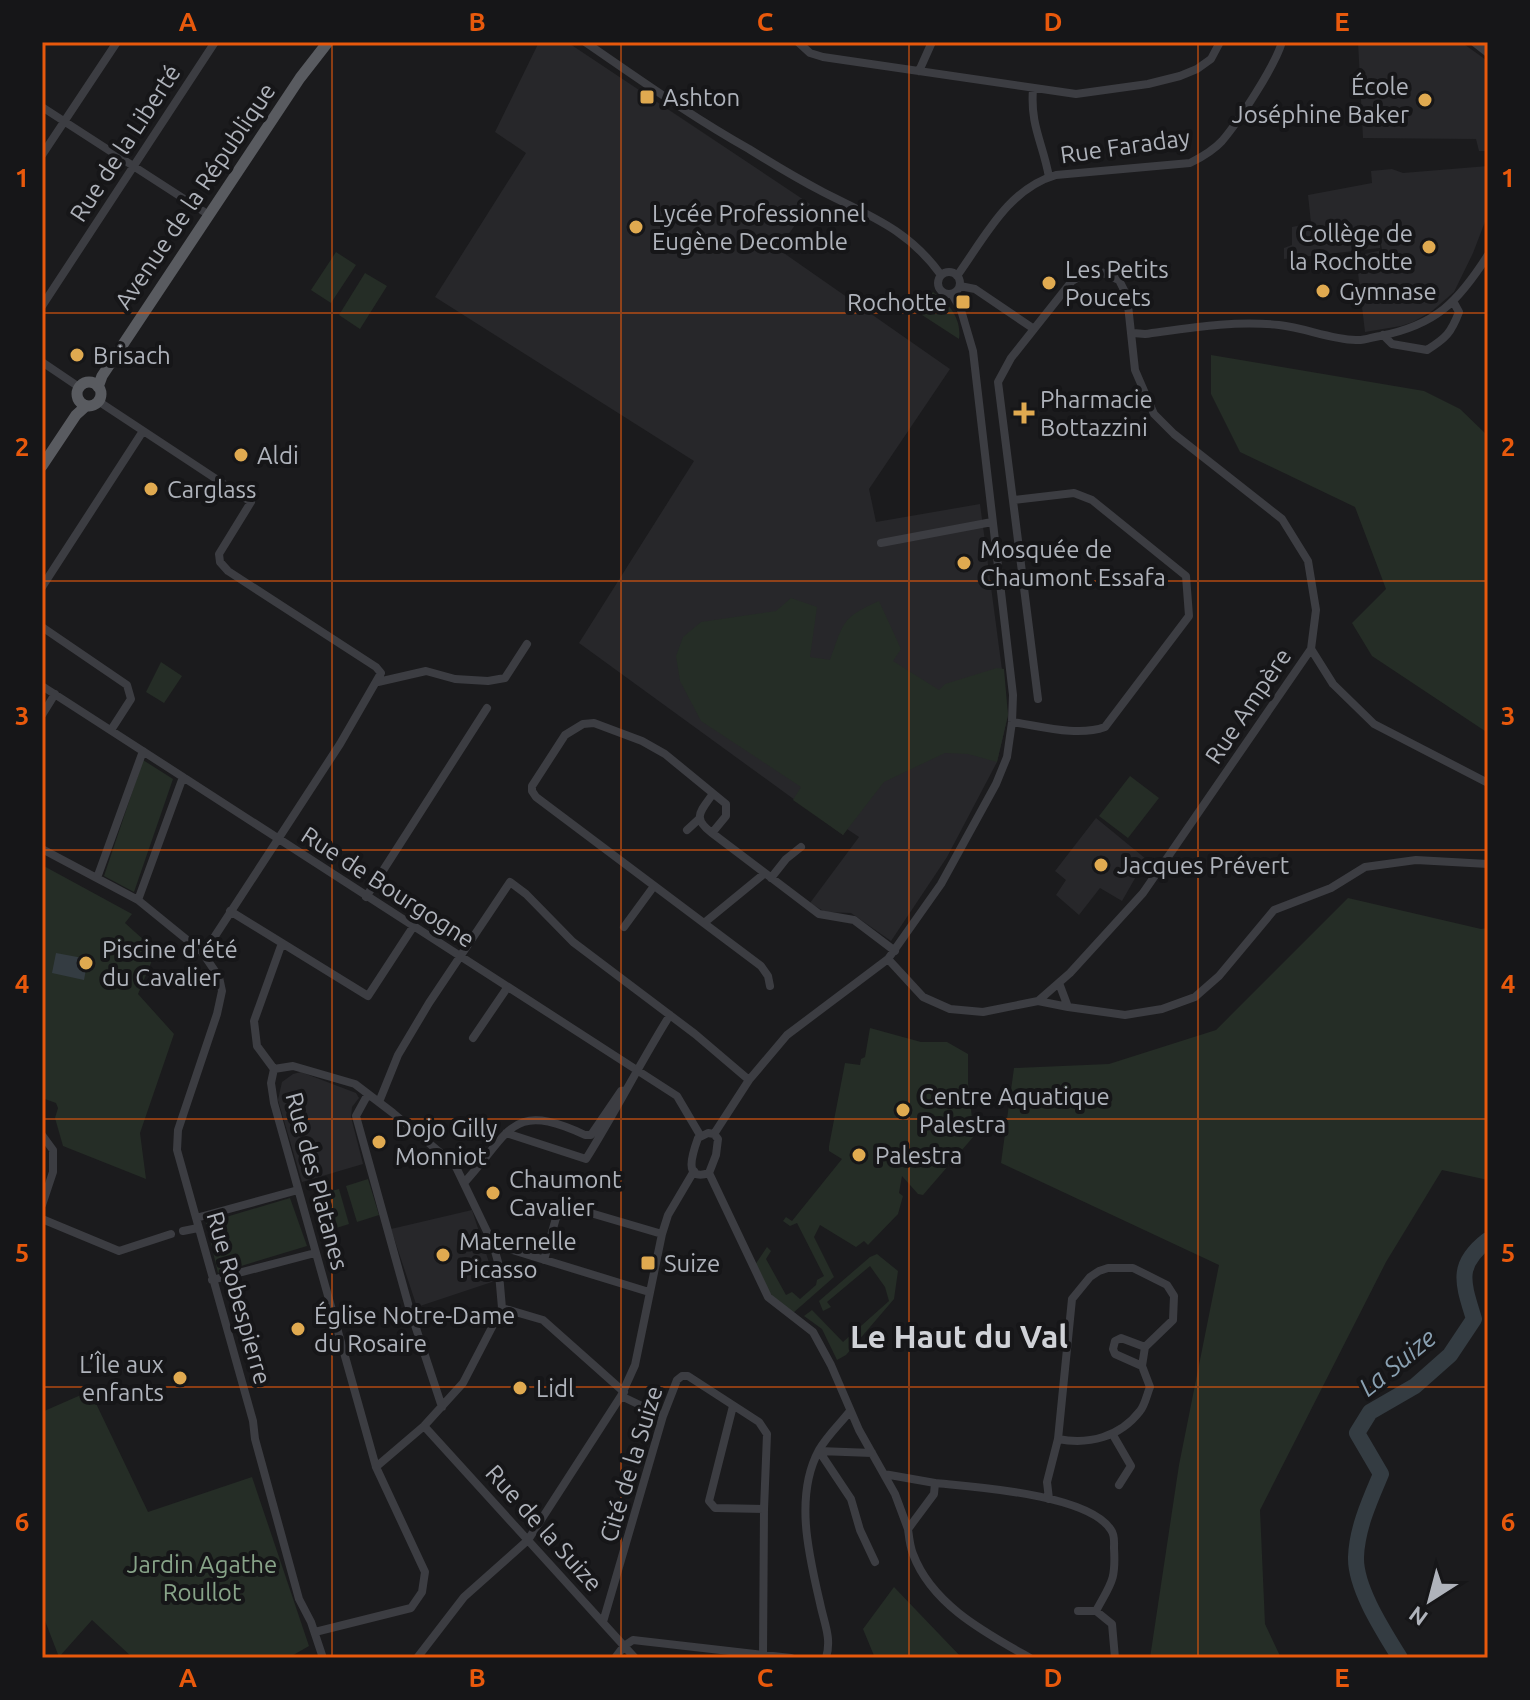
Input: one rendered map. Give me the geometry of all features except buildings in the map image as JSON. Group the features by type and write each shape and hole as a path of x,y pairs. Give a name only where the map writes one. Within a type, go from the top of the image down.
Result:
{"main road":[{"name":"Avenue de la République","path":"97,382 300,78 328,42"},
{"path":"42,466 76,415 91,403 101,394 97,382 77,386 77,395 91,403"}],"street":[{"path":"42,155 117,42"},
{"name":"Rue de la Liberté","path":"42,306 215,42"},
{"path":"585,42 746,148 884,222 920,249 941,275"},
{"path":"798,42 810,53 823,57 1076,94 1148,84 1197,69 1211,59 1220,42"},
{"path":"919,71 932,42"},
{"name":"Rue Faraday","path":"957,276 1018,194 1034,183 1049,177 1190,163 1207,154 1221,143 1235,123 1270,69 1282,42"},
{"path":"1474,42 1488,53"},
{"path":"1033,89 1034,124 1049,177"},
{"path":"42,107 209,215"},
{"path":"1133,333 1234,323 1277,324 1359,341 1395,334 1438,315 1467,288 1488,255"},
{"name":"Rue Ampère","path":"888,959 923,997 950,1009 983,1012 1038,1001 1059,983 1143,893 1311,649 1316,610 1308,561 1282,519 1174,434 1154,414 1135,370 1127,296 1119,280 1110,274 1090,270 1072,281 1000,373 998,382 1013,500"},
{"path":"947,272 957,276 960,286 952,294 945,294 939,289 938,282 941,275 947,272"},
{"path":"960,286 975,289 1034,329"},
{"path":"714,1134 749,1080 787,1035 895,951 941,884 996,784 1007,757 1012,722 1010,667 973,351 961,310 952,294"},
{"path":"1383,335 1392,344 1427,350 1446,338 1455,323 1459,312 1453,301"},
{"path":"42,362 77,386"},
{"path":"42,849 138,900 202,952 379,678 376,667 228,571 220,562 219,554 251,502 143,431 91,403"},
{"path":"42,587 143,431"},
{"path":"1012,722 1095,731 1105,727 1189,616 1186,576 1092,500 1074,493 1013,500 1038,699"},
{"path":"881,543 992,522"},
{"path":"42,627 127,685 131,699 111,730"},
{"path":"379,678 426,671 455,679 488,681 505,678 527,644"},
{"path":"1311,649 1333,684 1374,724 1488,783"},
{"name":"Rue de Bourgogne","path":"42,686 677,1096 700,1135"},
{"path":"42,715 55,694"},
{"path":"366,897 487,708"},
{"path":"712,833 726,816 726,804 665,754 642,741 594,723 583,724 565,735 532,786 536,797 761,966 770,986"},
{"path":"97,878 143,751"},
{"path":"138,900 183,777"},
{"path":"712,795 699,813 702,826 819,914 854,920 895,951"},
{"path":"687,830 699,819"},
{"path":"704,923 768,876 801,847"},
{"path":"1038,1001 1125,1015 1162,1009 1195,997 1219,976 1274,910 1331,888 1365,867 1416,860 1488,864"},
{"path":"379,1102 398,1055 510,882 573,942 670,1015 749,1080"},
{"path":"624,927 654,886"},
{"path":"230,911 368,996 413,927"},
{"name":"Rue des Platanes","path":"282,943 254,1021 257,1046 274,1069 271,1083 274,1103 376,1467 425,1572 422,1592 411,1608 315,1632"},
{"name":"Rue Robespierre","path":"202,952 219,977 222,991 176,1141 299,1599 323,1658"},
{"path":"1059,983 1068,1007"},
{"path":"473,1038 507,988"},
{"path":"506,1133 586,1159 626,1096 636,1070 670,1015"},
{"path":"274,1069 302,1067 355,1084 455,1165 493,1244 498,1262 502,1308 463,1383 424,1426 376,1467"},
{"path":"464,1183 506,1133 523,1121 542,1119 591,1135 621,1091 626,1090"},
{"path":"368,1094 356,1116 409,1307 442,1407"},
{"path":"417,1658 464,1597 528,1540 622,1394 635,1365 668,1215 694,1171 692,1158 700,1135 714,1134"},
{"path":"694,1171 704,1176 709,1173 716,1155 718,1139 714,1134"},
{"path":"42,1135 53,1150 53,1172 42,1205"},
{"path":"709,1173 768,1297 813,1332 831,1365 850,1411 895,1494 908,1529 912,1554 930,1585 962,1615 1030,1658"},
{"path":"196,1218 298,1190"},
{"path":"544,1260 560,1204 662,1234"},
{"path":"42,1219 119,1251 171,1234"},
{"path":"183,1231 198,1228"},
{"path":"493,1244 649,1292"},
{"path":"212,1280 315,1253"},
{"path":"1049,1499 1047,1482 1058,1439 1072,1299 1090,1277 1108,1268 1121,1266 1133,1268 1167,1285 1174,1296 1173,1320 1145,1347 1142,1366 1150,1387 1142,1410 1113,1435 1076,1442 1058,1439"},
{"path":"502,1308 543,1320 622,1394 663,1416"},
{"path":"1142,1366 1115,1354 1113,1349 1115,1341 1121,1338 1145,1347"},
{"name":"Cité de la Suize","path":"603,1622 663,1416 677,1380 688,1376 759,1422 767,1434 763,1656"},
{"path":"733,1406 709,1501 715,1508 764,1509"},
{"path":"826,1658 829,1635 810,1551 805,1506 809,1480 819,1451 850,1411"},
{"name":"Rue de la Suize","path":"424,1426 635,1658"},
{"path":"1113,1435 1131,1466 1119,1485"},
{"path":"819,1451 872,1453"},
{"path":"819,1451 851,1499 860,1530 875,1562"},
{"path":"884,1474 1049,1499 1083,1510 1105,1522 1113,1532 1115,1575 1096,1611"},
{"path":"908,1529 934,1494 935,1483"},
{"path":"1078,1611 1096,1611 1112,1624 1115,1658"},
{"path":"615,1658 633,1640 791,1658"}],"shaded area":[{"path":"539,42 567,42 810,204 778,249 950,369 869,489 876,522 980,504 1008,715 997,762 947,857 891,941 851,913 825,912 810,903 859,837 847,829 843,835 579,643 694,461 435,297 526,153 495,132"},
{"name":"École Joséphine Baker","path":"1358,42 1461,42 1488,62 1488,151 1479,151 1476,139 1363,138"},
{"name":"Collège de la Rochotte","path":"1488,166 1488,214 1473,253 1454,292 1413,322 1365,332 1356,256 1382,250 1380,237 1380,248 1284,259 1284,248 1292,245 1292,227 1311,223 1308,195 1372,183 1371,171 1392,169 1403,173"},
{"name":"Jacques Prévert","path":"1096,818 1146,859 1122,901 1100,888 1079,915 1056,895 1066,880 1055,871"},
{"path":"56,953 88,959 84,980 52,973"},
{"path":"301,1072 356,1093 359,1098 352,1107 351,1117 363,1164 302,1182 278,1100 282,1082"},
{"name":"Maternelle Picasso","path":"472,1210 495,1281 417,1307 391,1229"}],"green space":[{"path":"336,252 356,265 331,303 311,290"},
{"path":"365,273 387,286 360,329 339,315"},
{"path":"933,292 953,312 959,339 919,313"},
{"path":"1211,355 1424,391 1460,409 1488,436 1488,733 1372,656 1352,623 1386,589 1355,507 1240,452 1211,394"},
{"path":"791,598 817,607 810,657 830,660 838,637 850,617 879,601 901,649 893,661 939,690 945,684 997,668 1004,669 1008,715 997,762 968,754 945,753 884,782 843,835 793,800 801,787 701,721 680,681 676,656 683,637 701,622 776,611"},
{"path":"161,662 182,676 164,703 146,692"},
{"path":"143,760 173,779 134,892 104,876"},
{"path":"1130,776 1159,798 1128,838 1099,816"},
{"path":"42,865 132,914 125,923 156,951 138,994 174,1034 140,1133 146,1179 63,1146 55,1118 56,1103 42,1098"},
{"path":"1348,898 1481,929 1488,928 1488,1180 1442,1170 1386,1262 1260,1510 1265,1624 1281,1658 1150,1658 1179,1465 1219,1265 1001,1163 1014,1068 1109,1064 1216,1030"},
{"name":"Centre Aquatique Palestra","path":"870,1028 921,1042 947,1042 968,1054 974,1136 923,1195 918,1194 902,1176 899,1193 903,1196 898,1214 868,1245 864,1241 856,1247 820,1225 814,1237 834,1277 793,1313 768,1292 755,1265 767,1247 771,1251 766,1259 786,1295 792,1292 800,1299 824,1276 797,1223 790,1226 783,1221 786,1217 792,1221 842,1159 829,1151 829,1146 845,1063 860,1065 865,1057"},
{"path":"368,1179 379,1215 357,1222 346,1186"},
{"path":"339,1189 349,1224 327,1231 316,1195"},
{"path":"290,1198 307,1246 218,1273 206,1223"},
{"path":"877,1254 898,1271 894,1299 846,1355 837,1360 822,1329 804,1316 812,1310 843,1342 889,1301 885,1287 870,1266 827,1302 831,1307 823,1311 819,1301"},
{"name":"Jardin Agathe Roullot","path":"90,1391 148,1512 252,1477 309,1646 288,1658 133,1658 92,1620 59,1657 42,1613 42,1553 45,1544 42,1542 42,1412"},
{"path":"894,1587 962,1658 875,1658 863,1629"}],"waterway":[{"name":"La Suize","path":"1400,1658 1372,1609 1357,1569 1361,1525 1381,1474 1357,1433 1370,1412 1415,1386 1450,1355 1474,1319 1465,1285 1466,1266 1477,1249 1488,1240"}],"place":[{"name":"Ashton","path":"647,97"},
{"name":"École Joséphine Baker","path":"1425,100"},
{"name":"Lycée Professionnel Eugène Decomble","path":"636,227"},
{"name":"Collège de la Rochotte","path":"1429,247"},
{"name":"Les Petits Poucets","path":"1049,283"},
{"name":"Gymnase","path":"1323,291"},
{"name":"Rochotte","path":"963,302"},
{"name":"Brisach","path":"77,355"},
{"name":"Pharmacie Bottazzini","path":"1024,413"},
{"name":"Aldi","path":"241,455"},
{"name":"Carglass","path":"151,489"},
{"name":"Mosquée de Chaumont Essafa","path":"964,563"},
{"name":"Jacques Prévert","path":"1101,865"},
{"name":"Piscine d'été du Cavalier","path":"86,963"},
{"name":"Centre Aquatique Palestra","path":"903,1110"},
{"name":"Dojo Gilly Monniot","path":"379,1142"},
{"name":"Palestra","path":"859,1155"},
{"name":"Chaumont Cavalier","path":"493,1193"},
{"name":"Maternelle Picasso","path":"443,1255"},
{"name":"Suize","path":"648,1263"},
{"name":"Église Notre-Dame du Rosaire","path":"298,1329"},
{"name":"L’Île aux enfants","path":"180,1378"},
{"name":"Lidl","path":"520,1388"}],"district":[{"name":"Le Haut du Val","path":"959,1336"}]}
